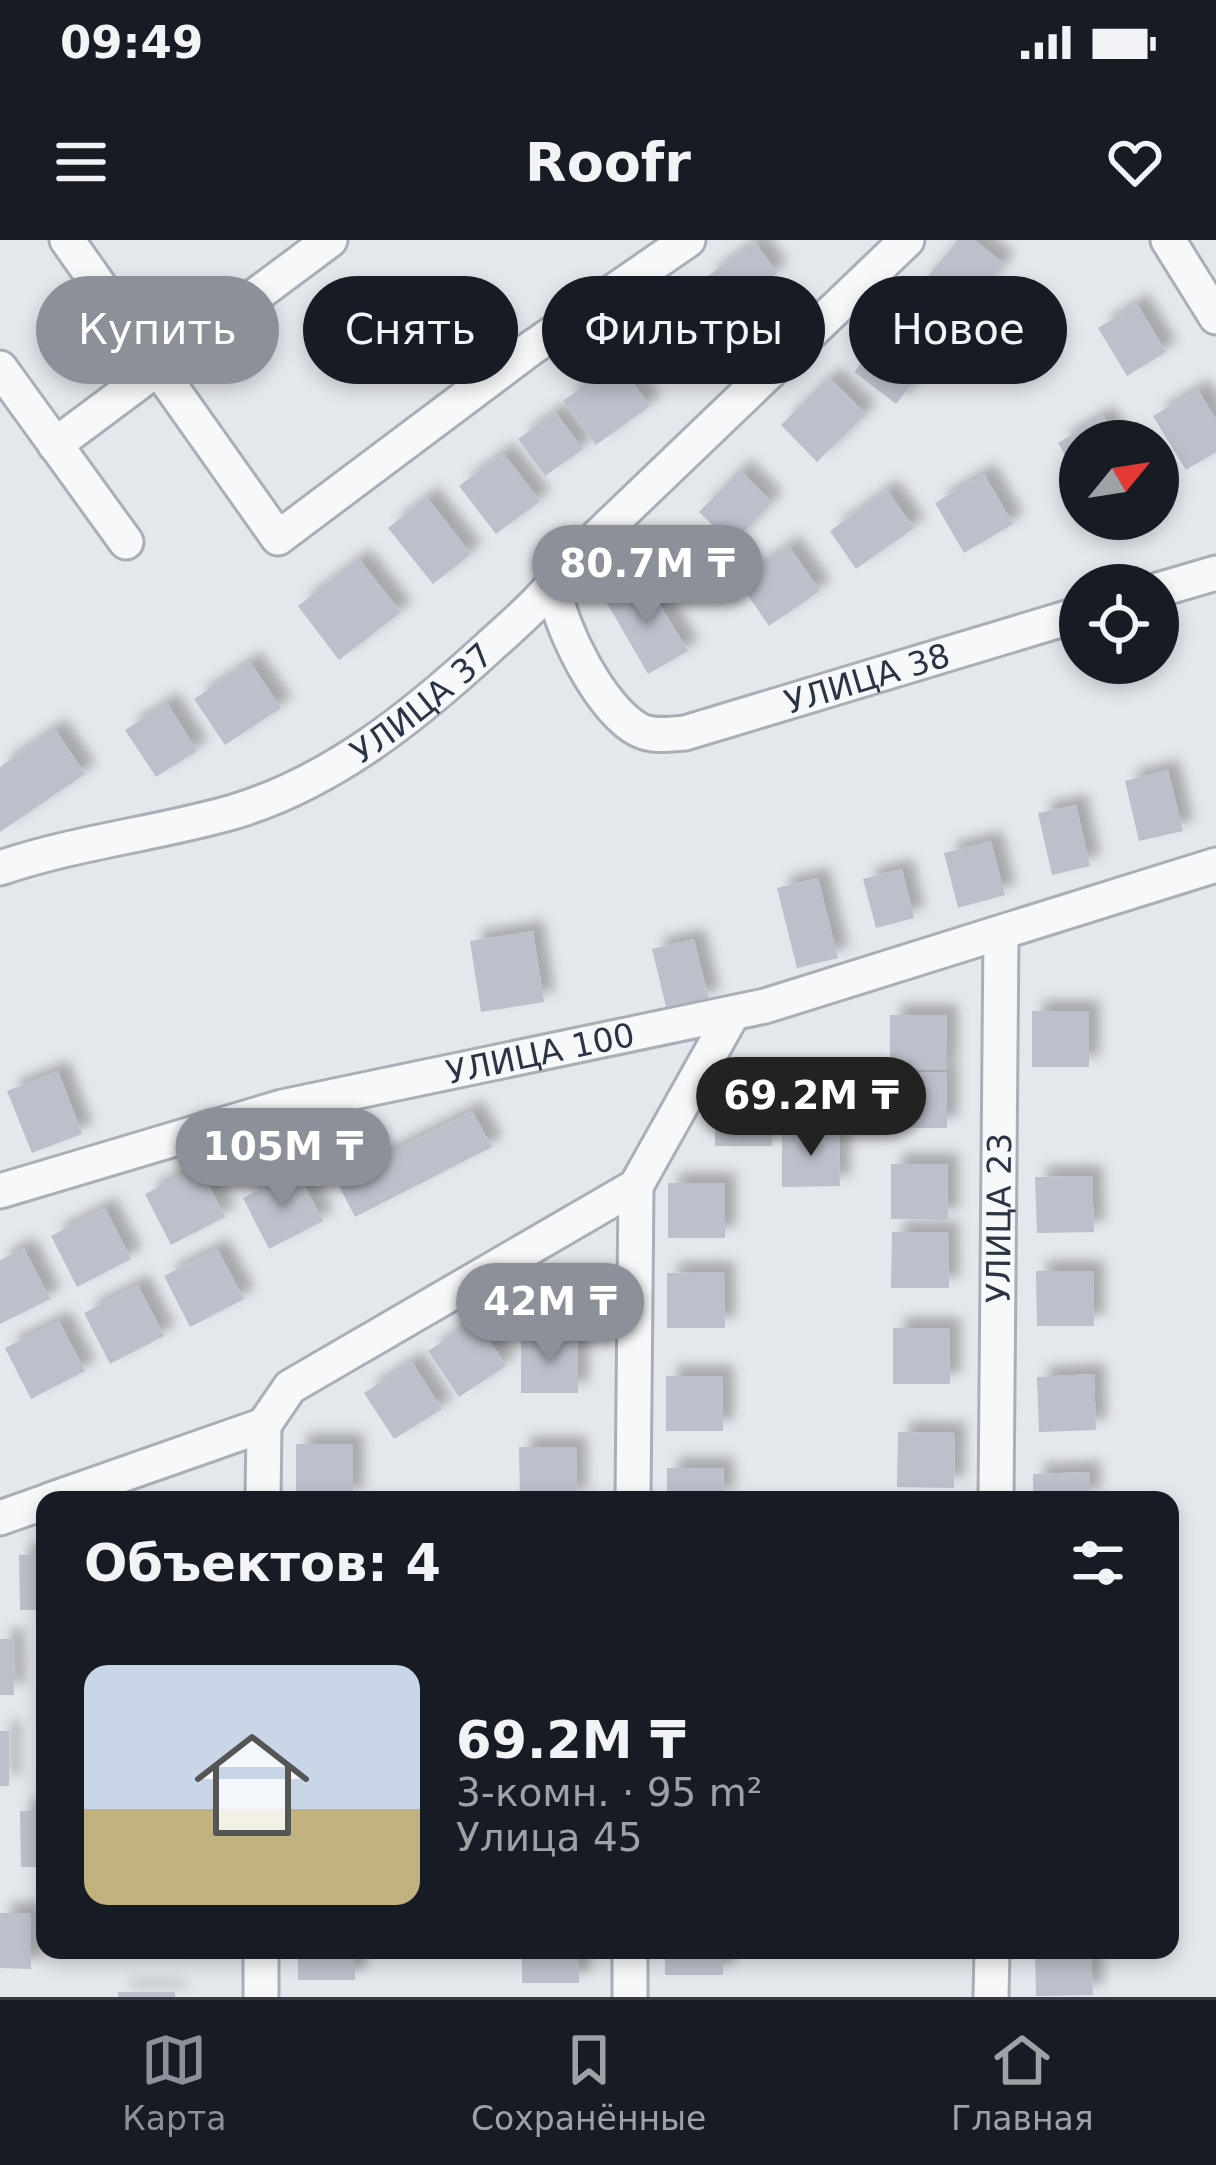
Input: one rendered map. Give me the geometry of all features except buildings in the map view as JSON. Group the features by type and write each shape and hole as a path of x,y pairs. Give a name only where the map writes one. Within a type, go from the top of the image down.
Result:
{"street":[{"path":"67,240 278,538 530,349 688,240"},
{"path":"56,445 330,240"},
{"name":"УЛИЦА 37","path":"0,868 43,854 156,832 281,795 328,770 424,706 554,586 571,562 907,240"},
{"path":"1168,240 1216,317"},
{"path":"0,368 127,542"},
{"path":"1179,584 1216,573"},
{"name":"УЛИЦА 38","path":"554,586 563,624 610,707 652,735 686,733 1059,620"},
{"name":"УЛИЦА 100","path":"0,1192 282,1107 733,1013 1216,865"},
{"name":"УЛИЦА 23","path":"996,1491 1001,934"},
{"path":"633,1491 636,1186 733,1013"},
{"path":"263,1491 264,1425 290,1387 636,1186"},
{"path":"76,1491 264,1425"},
{"path":"0,1517 36,1505"},
{"path":"260,1997 261,1959"},
{"path":"630,1959 630,1997"},
{"path":"992,1959 992,1997"}]}
